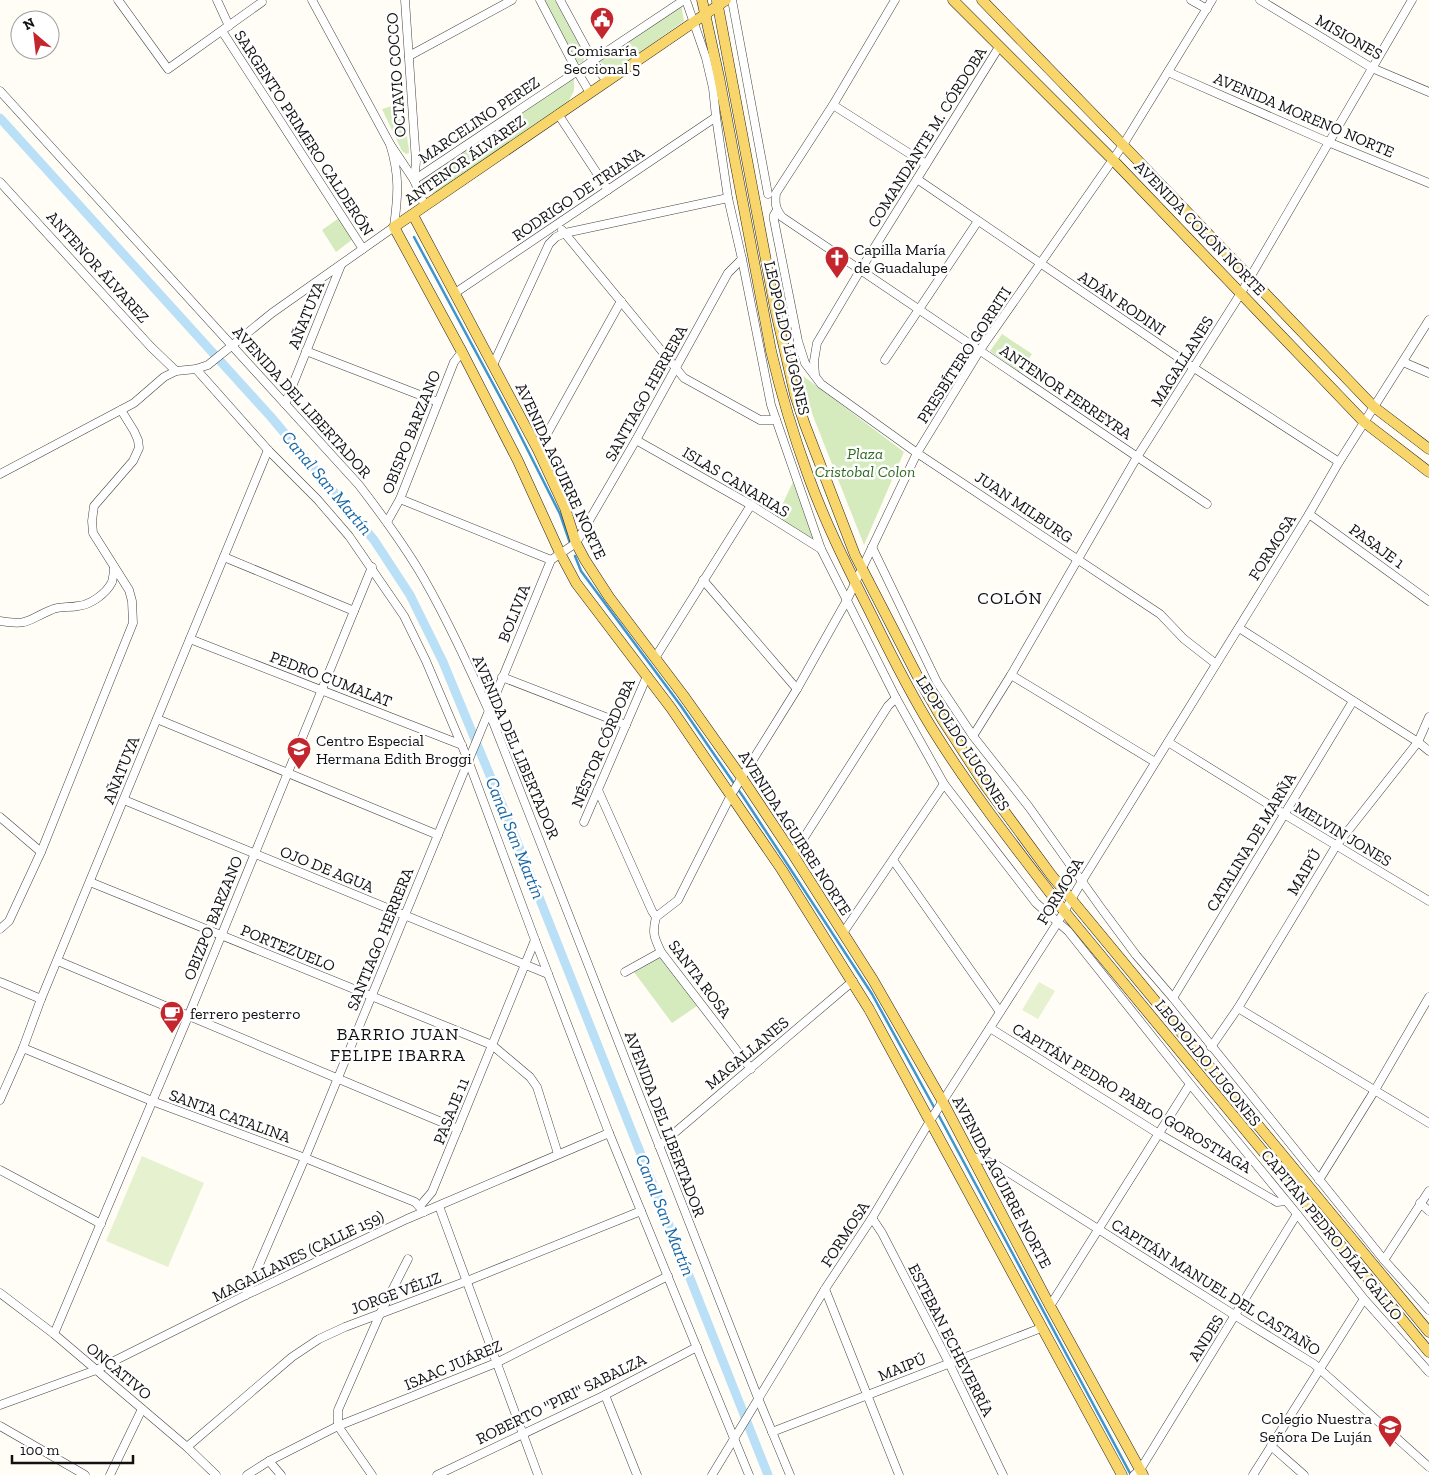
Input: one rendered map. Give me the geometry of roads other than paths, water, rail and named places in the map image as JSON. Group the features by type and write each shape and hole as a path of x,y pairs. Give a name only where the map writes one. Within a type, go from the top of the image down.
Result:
{"main road":[{"name":"LEOPOLDO LUGONES","path":"702,0 720,77 771,351 781,392 808,475 855,583 906,684 933,731 1024,859 1064,911 1429,1352"},
{"name":"AVENIDA COLÓN NORTE","path":"953,0 1112,159 1364,422 1429,472"},
{"name":"AVENIDA COLÓN NORTE","path":"982,0 1374,407 1429,449"},
{"name":"ANTENOR ÁLVAREZ","path":"394,227 694,23 720,2"},
{"name":"LEOPOLDO LUGONES","path":"720,2 775,308 795,395 855,555 920,681 942,720 985,785 1052,876 1429,1332"},
{"name":"AVENIDA AGUIRRE NORTE","path":"412,215 538,450 564,508 584,560 792,853 873,980 971,1156 1138,1473"},
{"name":"AVENIDA AGUIRRE NORTE","path":"394,227 462,352 518,461 560,553 576,583 732,792 853,981 932,1119 1122,1475"}],"street":[{"path":"118,0 168,69 262,2"},
{"name":"SARGENTO PRIMERO CALDERÓN","path":"217,0 230,26"},
{"path":"312,0 390,144 414,180"},
{"name":"OCTAVIO COCCO","path":"405,0 416,162 414,180 425,206"},
{"path":"409,56 512,0"},
{"path":"540,0 577,72 590,93"},
{"path":"560,0 593,61 607,82"},
{"name":"MARCELINO PEREZ","path":"414,180 685,0"},
{"name":"CAPITÁN PEDRO DÍAZ GALLO","path":"685,0 706,58 713,88 728,198 771,405 821,550 896,698 944,784 1036,903 1068,931 1364,1299 1429,1372"},
{"path":"732,0 777,210"},
{"path":"754,195 772,193 833,105 894,0"},
{"path":"1191,0 1207,9"},
{"name":"PRESBÍTERO GORRITI","path":"656,917 678,900 732,792 797,689 847,600 917,453 980,350 1123,145 1212,0"},
{"name":"MISIONES","path":"1260,0 1372,68 1429,92"},
{"name":"MAGALLANES","path":"973,736 1138,457 1250,278 1412,0"},
{"name":"SARGENTO PRIMERO CALDERÓN","path":"222,32 363,249"},
{"name":"COMANDANTE M. CÓRDOBA","path":"815,375 814,361 817,344 860,269 999,47"},
{"name":"AVENIDA MORENO NORTE","path":"1168,72 1328,142 1429,183"},
{"name":"AVENIDA DEL LIBERTADOR","path":"0,92 359,485 387,522 424,578 488,709 758,1398 790,1475"},
{"path":"833,105 926,164"},
{"path":"558,114 608,190"},
{"name":"RODRIGO DE TRIANA","path":"455,293 716,117"},
{"path":"390,144 396,165 398,193 394,227"},
{"name":"ADÁN RODINI","path":"917,179 1194,368 1339,462"},
{"name":"ANTENOR ÁLVAREZ","path":"0,182 151,347 176,371"},
{"path":"493,365 549,244 556,237 565,233 728,198"},
{"name":"ANTENOR FERREYRA","path":"777,210 782,216 918,309 1207,504"},
{"name":"JUAN MILBURG","path":"777,210 774,214 774,220 798,341 805,363 822,384 917,453 1160,614 1184,639 1216,664"},
{"path":"885,360 978,221"},
{"path":"557,225 684,378 760,420 776,420"},
{"name":"ANTENOR ÁLVAREZ","path":"196,370 208,365 272,312 394,227"},
{"name":"SANTIAGO HERRERA","path":"576,543 636,440 728,273 742,259"},
{"name":"AÑATUYA","path":"285,404 342,264"},
{"path":"538,450 621,301"},
{"name":"FORMOSA","path":"712,1475 825,1290 1058,922 1309,514 1339,462 1429,320"},
{"path":"306,351 438,402"},
{"name":"OBISPO BARZANO","path":"387,522 400,499 454,362 462,352"},
{"path":"1403,362 1429,373"},
{"path":"0,474 121,410 145,395 164,377 176,371 196,370 268,450 317,499 349,536 404,616 426,661 462,745 608,1133 749,1475"},
{"path":"0,929 9,921 41,852 133,623 133,606 129,590 93,533 92,521 94,506 133,461 139,448 134,431 121,410"},
{"name":"ISLAS CANARIAS","path":"636,440 751,505 821,550"},
{"name":"AÑATUYA","path":"0,1100 268,450"},
{"path":"400,499 551,560"},
{"path":"655,658 751,505"},
{"name":"PASAJE 1","path":"1309,514 1429,601"},
{"name":"BOLIVIA","path":"468,760 551,560 576,543"},
{"name":"CAPITÁN PEDRO DÍAZ GALLO","path":"872,547 938,682 973,736 1029,807 1136,955 1173,998 1384,1260 1429,1310"},
{"path":"224,557 354,611"},
{"path":"0,621 14,624 26,623 50,610 63,606 89,604 111,583 114,567"},
{"name":"OBIZPO BARZANO","path":"54,1334 188,1017 372,567"},
{"path":"703,580 797,689"},
{"path":"1238,628 1418,742 1429,751"},
{"name":"PEDRO CUMALAT","path":"190,639 462,745"},
{"path":"1011,674 1155,762"},
{"name":"NÉSTOR CÓRDOBA","path":"584,822 647,676"},
{"path":"502,677 626,725"},
{"path":"792,853 800,844 888,706 896,698"},
{"name":"CATALINA DE MARÑA","path":"1173,998 1353,701"},
{"name":"MAIPÚ","path":"1211,1047 1238,1008 1336,846 1418,742 1429,717"},
{"path":"157,719 438,835"},
{"name":"MELVIN JONES","path":"1168,742 1429,901"},
{"name":"SANTIAGO HERRERA","path":"246,1295 305,1158 468,760"},
{"path":"843,933 944,784"},
{"name":"SANTA ROSA","path":"598,790 656,917 653,928 654,938 661,952 751,1069"},
{"name":"OJO DE AGUA","path":"124,800 548,974"},
{"path":"0,817 41,852"},
{"path":"893,860 1000,1012"},
{"name":"PORTEZUELO","path":"90,882 492,1045 530,1077 537,1087 558,1154"},
{"name":"PASAJE 11","path":"422,1209 432,1192 535,940"},
{"path":"625,972 661,952"},
{"path":"58,961 458,1129"},
{"name":"MAGALLANES","path":"659,1146 853,981"},
{"path":"1,985 41,999"},
{"path":"1319,1180 1429,997"},
{"path":"1238,1008 1429,1123"},
{"name":"CAPITÁN PEDRO PABLO GOROSTIAGA","path":"990,1028 1159,1134 1277,1202 1286,1201"},
{"name":"SANTA CATALINA","path":"23,1048 152,1101 305,1158 422,1209"},
{"path":"1050,1306 1190,1084"},
{"name":"MAGALLANES (CALLE 159)","path":"0,1406 96,1370 422,1209 439,1206 608,1133"},
{"name":"CAPITÁN MANUEL DEL CASTAÑO","path":"971,1156 995,1164 1320,1369 1429,1467"},
{"path":"0,1170 101,1224"},
{"path":"1384,1260 1429,1190"},
{"path":"1420,1203 1429,1211"},
{"path":"439,1206 538,1475"},
{"name":"JORGE VÉLIZ","path":"187,1447 292,1357 319,1339 345,1327 467,1281 641,1211"},
{"name":"ANDES","path":"1138,1473 1297,1214"},
{"name":"ESTEBAN ECHEVERRÍA","path":"872,1218 882,1233 949,1364 1003,1475"},
{"path":"372,1475 338,1426 338,1410 380,1314 408,1259"},
{"name":"ISAAC JUÁREZ","path":"247,1475 269,1461 338,1426 496,1363 668,1276"},
{"path":"825,1290 899,1475"},
{"name":"ONCATIVO","path":"0,1293 54,1334 187,1447 216,1475"},
{"path":"1253,1475 1364,1299"},
{"name":"MAIPÚ","path":"772,1432 1042,1328"},
{"name":"ROBERTO \"PIRI\" SABALZA","path":"437,1475 604,1395 697,1347"},
{"path":"604,1395 637,1475"},
{"path":"110,1475 142,1409"},
{"path":"0,1426 85,1475"},
{"path":"1271,1446 1304,1475"},
{"path":"269,1461 281,1475"}],"waterway":[{"name":"Canal San Martín","path":"0,118 271,417 374,540 410,595 443,662 510,824 768,1475"},
{"path":"414,237 513,421 560,514 570,543"},
{"path":"575,556 581,571 681,706 744,798 872,994 935,1109"},
{"path":"938,1114 1131,1475"}],"place":[{"name":"Comisaría Seccional 5","path":"602,40"},
{"name":"Capilla María de Guadalupe","path":"837,279"},
{"name":"Centro Especial Hermana Edith Broggi","path":"299,770"},
{"name":"ferrero pesterro","path":"172,1034"},
{"name":"Colegio Nuestra Señora De Luján","path":"1390,1448"}],"district":[{"name":"COLÓN","path":"1010,598"},
{"name":"BARRIO JUAN FELIPE IBARRA","path":"398,1044"}],"park label":[{"name":"Plaza Cristobal Colon","path":"865,462"}]}
